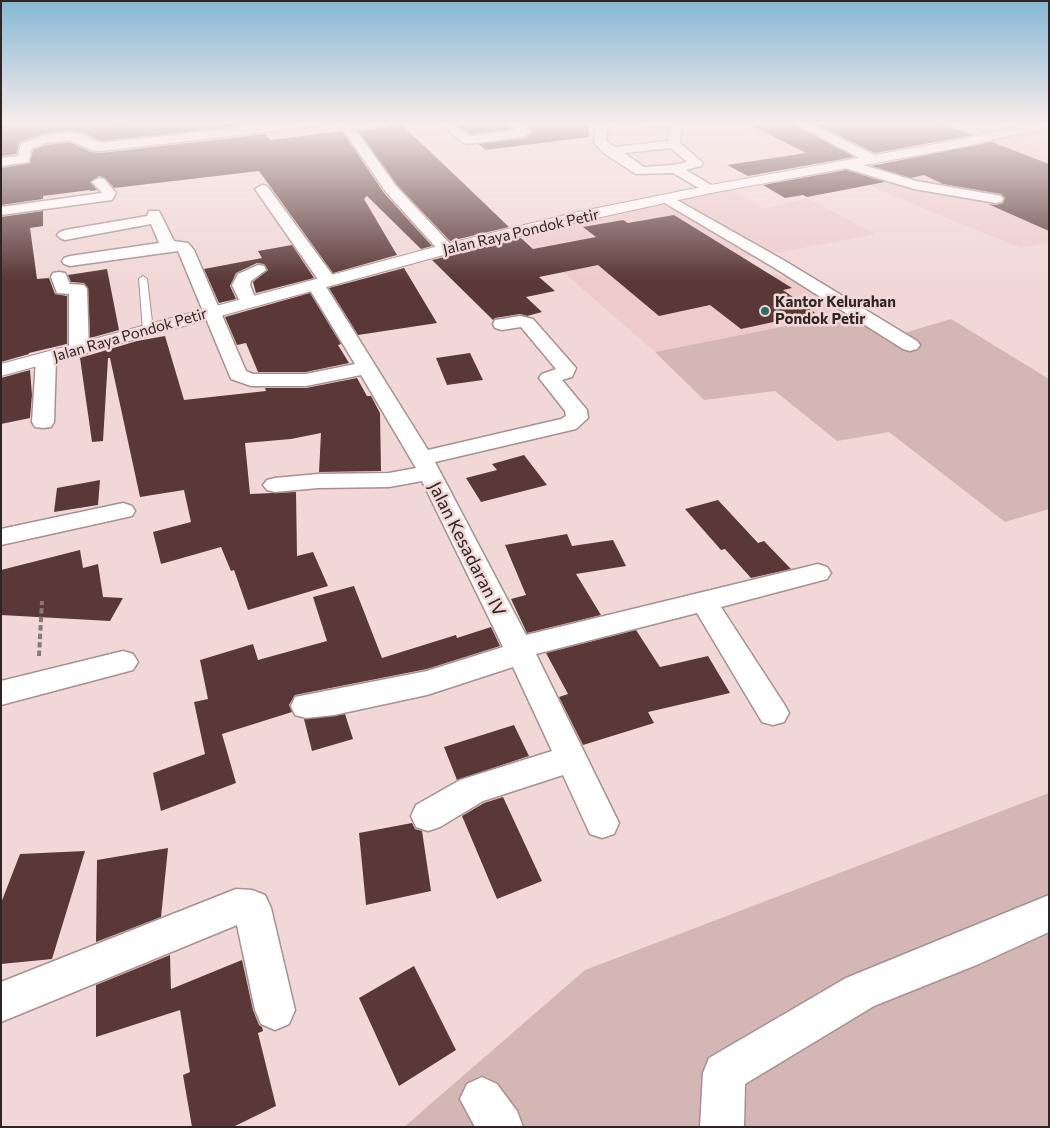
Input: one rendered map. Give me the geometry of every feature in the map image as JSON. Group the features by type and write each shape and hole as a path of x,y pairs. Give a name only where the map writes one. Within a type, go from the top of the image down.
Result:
{"main road":[{"name":"Jalan Raya Pondok Petir","path":"1,370 446,249 578,217 711,189 794,175"}],"street":[{"path":"381,175 391,189 446,249"},
{"path":"684,175 711,189"},
{"path":"881,175 914,185 996,199"},
{"path":"1,211 107,197 109,193 99,182"},
{"name":"Jalan Kesadaran IV","path":"262,189 322,283 367,368 425,466 519,650 602,823"},
{"path":"668,199 910,345"},
{"path":"65,235 155,216 168,246"},
{"path":"70,261 168,246 182,246 186,250 235,370 243,378 251,380 306,380 367,368"},
{"path":"248,302 240,285 244,278 258,270"},
{"path":"59,277 63,289 78,289 79,350"},
{"path":"274,485 389,480 425,466 568,424 577,418 576,410 550,378 565,372 566,368 536,333 523,322 502,324"},
{"path":"44,422 46,358"},
{"path":"1,536 123,511"},
{"path":"306,706 334,703 427,683 519,650 818,573"},
{"path":"704,602 773,713"},
{"path":"1,693 123,662"},
{"path":"428,816 472,790 571,759"},
{"path":"1,1002 236,907 252,908 275,1010"},
{"path":"722,1127 724,1073 860,992 965,950 1049,913"}],"lane":[{"path":"143,278 148,330"}],"path":[{"path":"37,684 42,601"}],"shaded area":[{"path":"842,175 1049,175 1049,243 1020,248"},
{"path":"726,187 764,209 807,198 876,234 766,255 738,258 638,249 807,281 856,312 655,352 515,230 573,210"},
{"path":"856,312 894,336 951,319 1049,379 1049,509 1005,522 889,432 837,441 775,391 704,400 655,352"},
{"path":"1049,793 1049,1127 404,1127 585,970"}],"building":[{"path":"1,175 228,175 114,188 105,178 99,176 90,182 97,190 43,196 43,199 1,205"},
{"path":"262,175 372,175 384,193 432,246 421,249 367,196 364,199 397,255 333,273"},
{"path":"390,175 454,175 509,227 450,241"},
{"path":"820,175 861,175 885,182 807,197 803,195 785,198 763,185"},
{"path":"900,175 1049,175 1049,231 988,204 996,205 1003,203 1005,198 1001,194 943,184 924,175 911,178"},
{"path":"43,211 43,226 30,228 37,279 49,278 55,294 67,296 67,344 1,362 1,217"},
{"path":"674,215 792,288 783,290 815,313 741,329 710,305 659,316 598,265 539,277 555,291 526,297 542,312 527,316 520,314 495,318 493,320 432,260 521,238 533,249 596,237 583,227 623,220 628,223"},
{"path":"292,245 314,278 256,293 253,282 268,270 264,264 257,263 236,273 230,286 236,299 219,303 204,269 262,258 258,251"},
{"path":"404,268 437,323 358,335 329,288"},
{"path":"107,269 119,330 90,338 88,288 84,283 71,282 68,275"},
{"path":"310,293 341,344 338,345 349,363 306,372 258,372 246,343 237,345 225,317"},
{"path":"165,336 184,400 266,391 265,388 306,388 357,378 367,396 371,396 380,413 381,471 319,472 321,433 291,439 245,443 250,494 296,492 297,556 313,552 328,586 248,610 234,570 231,571 221,547 161,564 153,532 191,522 184,490 140,497 110,358 108,358 103,441 92,442 80,358 137,341"},
{"path":"470,353 483,380 447,385 436,358"},
{"path":"30,370 32,395 30,418 1,424 1,378"},
{"path":"524,455 547,485 481,502 466,478 497,470 492,464"},
{"path":"100,480 98,505 54,512 57,488"},
{"path":"718,500 758,543 764,541 791,569 751,578 725,549 721,550 685,509"},
{"path":"567,534 572,546 613,540 626,566 576,574 601,615 527,633 511,599 526,595 505,545"},
{"path":"80,550 83,568 98,564 103,597 123,598 110,621 1,615 1,570"},
{"path":"354,586 382,658 456,635 457,638 491,627 500,646 427,669 295,695 289,705 292,712 222,734 236,783 161,811 153,773 205,754 194,702 208,699 200,660 253,644 258,660 327,641 313,597"},
{"path":"636,630 660,667 708,656 730,693 648,712 654,723 583,745 559,697 568,694 546,653"},
{"path":"345,714 353,739 312,751 304,719"},
{"path":"514,725 529,756 457,780 444,747"},
{"path":"503,797 542,881 497,899 462,816 484,803"},
{"path":"412,823 415,829 422,831 431,891 366,905 359,833"},
{"path":"168,848 161,917 96,942 97,860"},
{"path":"85,851 52,959 1,964 1,903 20,854"},
{"path":"170,955 171,989 242,960 253,1010 263,1031 258,1033 276,1106 233,1127 192,1127 183,1075 190,1072 180,1010 96,1037 96,985"},
{"path":"414,966 456,1050 399,1086 359,998"}],"place":[{"name":"Kantor Kelurahan Pondok Petir","path":"765,311"}]}
